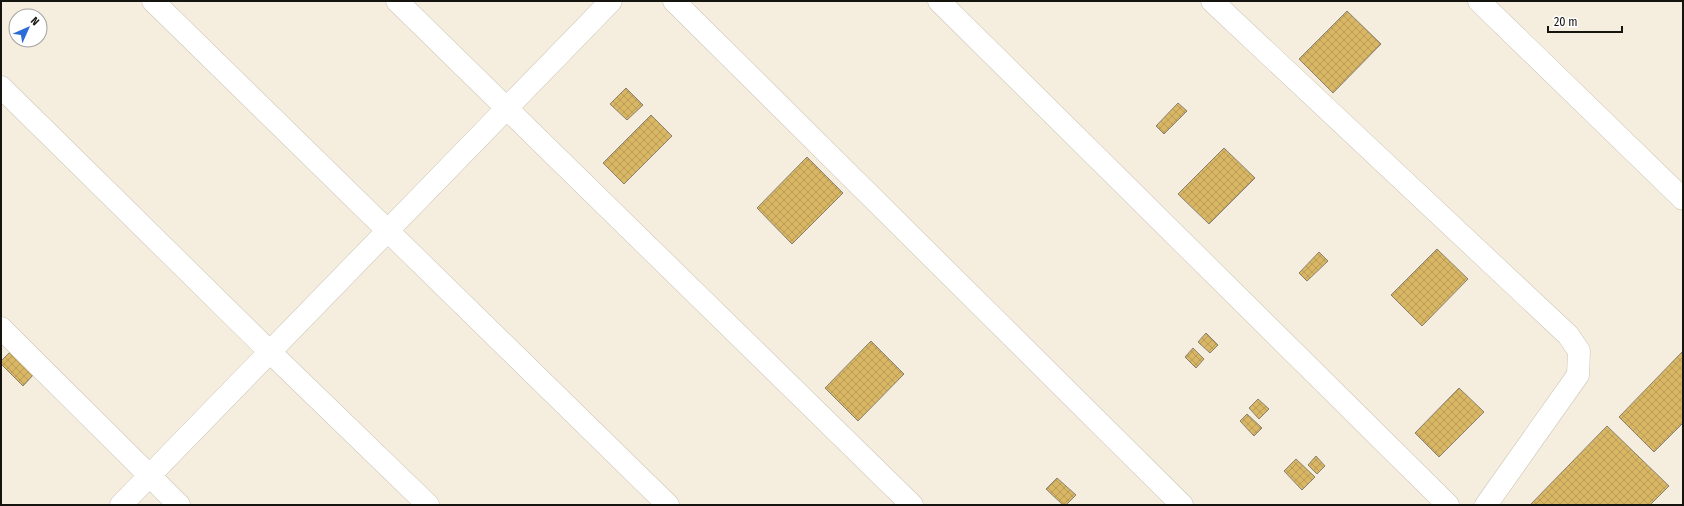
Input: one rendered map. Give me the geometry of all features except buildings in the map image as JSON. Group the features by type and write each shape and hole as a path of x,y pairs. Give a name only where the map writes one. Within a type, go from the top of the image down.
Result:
{"street":[{"path":"153,1 668,505"},
{"path":"397,1 504,108 912,505"},
{"path":"121,505 388,232 504,108 611,1"},
{"path":"674,1 1182,505"},
{"path":"939,1 1448,505"},
{"path":"1212,1 1568,335 1580,351 1578,375 1486,505"},
{"path":"1479,1 1683,199"},
{"path":"1,87 428,505"},
{"path":"1,328 179,505"}]}
